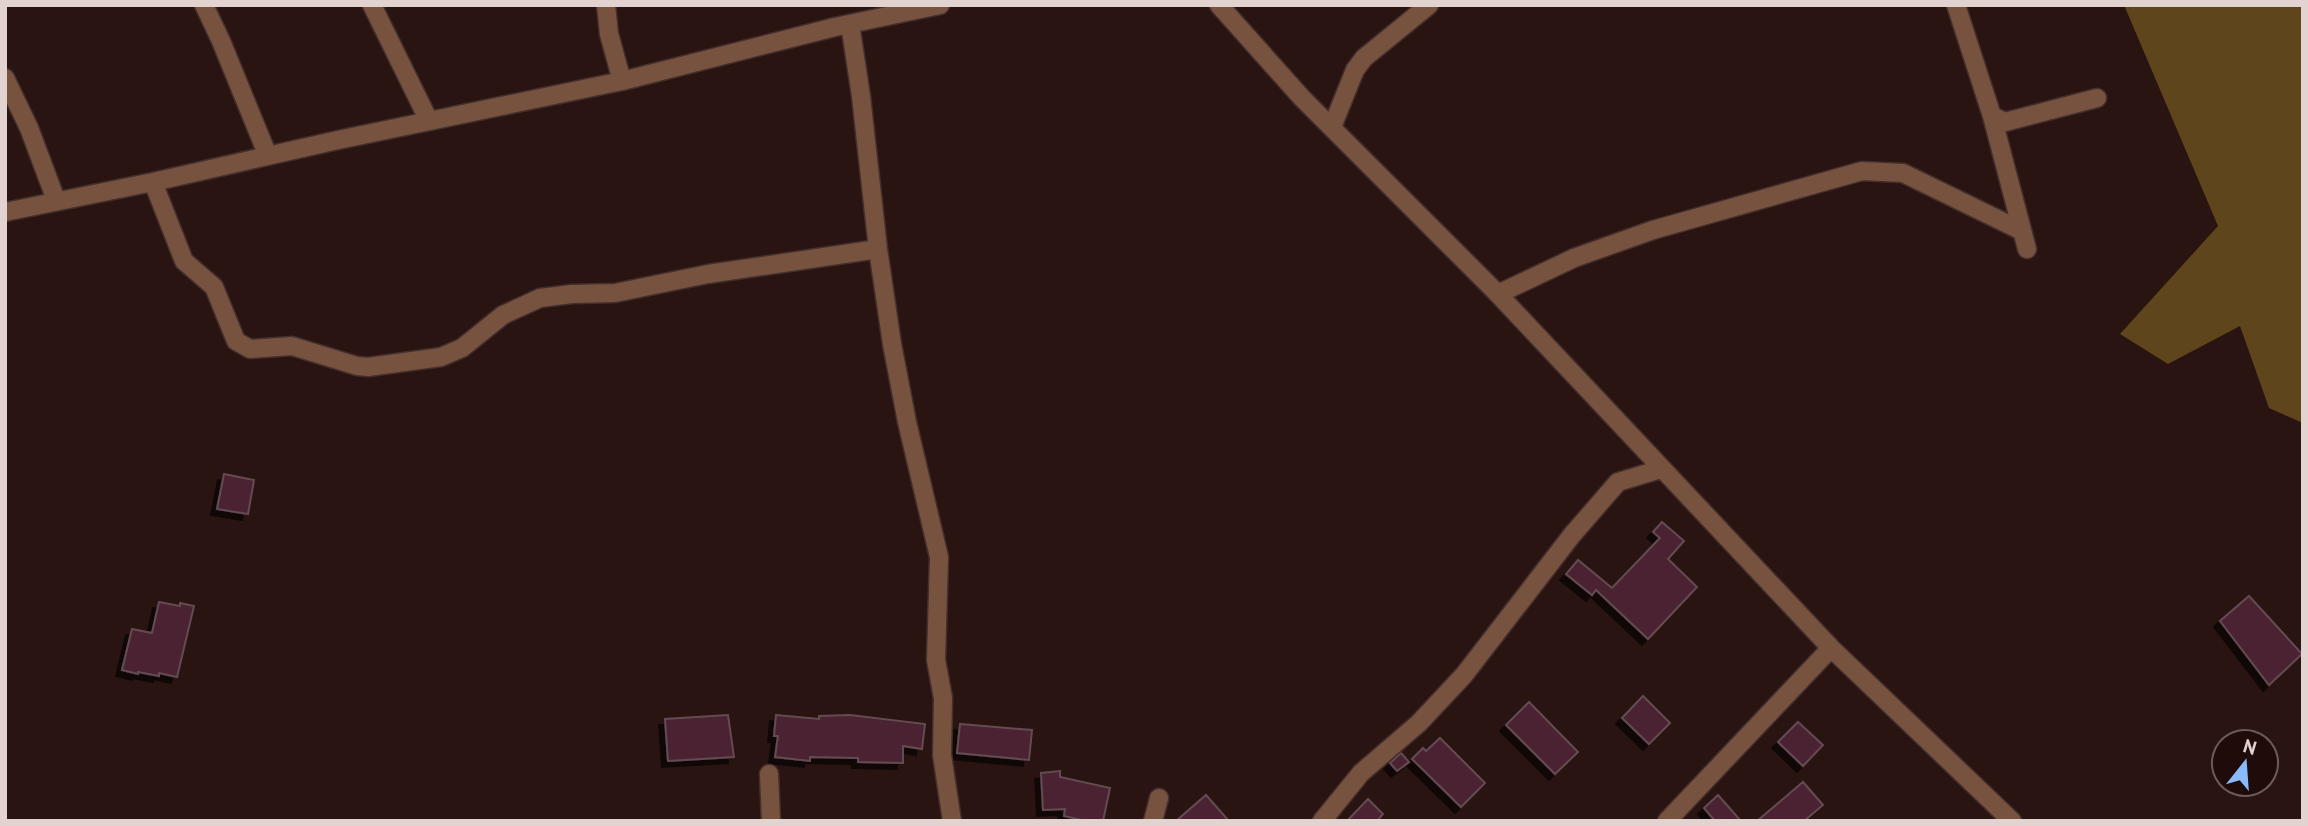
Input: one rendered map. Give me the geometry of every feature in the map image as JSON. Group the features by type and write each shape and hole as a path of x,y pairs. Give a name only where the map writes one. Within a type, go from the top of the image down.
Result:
{"street":[{"path":"204,5 268,156"},
{"path":"372,5 429,121"},
{"path":"606,5 622,81"},
{"path":"5,212 622,81 850,24 940,5"},
{"path":"1219,5 1332,127 1498,294 1831,648 2012,821"},
{"path":"1332,127 1356,70 1364,58 1429,5"},
{"path":"1956,5 1992,116 2027,249"},
{"path":"850,24 878,249 906,422 939,557 936,660 943,698 943,763 952,821"},
{"path":"5,78 29,128 56,200"},
{"path":"1992,116 2005,122 2097,98"},
{"path":"1498,294 1574,258 1653,230 1862,171 1903,173 2022,231"},
{"path":"153,182 184,261 214,287 236,341 250,349 292,346 357,366 368,367 441,357 462,348 503,315 540,298 615,293 708,274 878,249"},
{"path":"1322,821 1362,773 1419,723 1464,675 1508,615 1618,482 1661,469"},
{"path":"1667,821 1831,648"},
{"path":"769,774 771,821"},
{"path":"1153,821 1159,798"}],"shaded area":[{"path":"2124,5 2303,5 2303,423 2269,408 2240,326 2168,364 2120,334 2218,226"}],"building":[{"path":"224,474 254,480 248,514 217,509"},
{"path":"1662,522 1684,541 1668,559 1697,587 1648,639 1596,590 1592,595 1566,574 1578,560 1612,588 1660,538 1653,532"},
{"path":"2249,596 2302,654 2269,685 2220,621"},
{"path":"159,602 194,606 177,677 122,670 132,629 152,633"},
{"path":"1643,696 1670,723 1649,744 1622,718"},
{"path":"1529,702 1578,752 1555,774 1506,725"},
{"path":"728,715 734,757 668,761 665,719"},
{"path":"776,715 819,719 819,716 850,715 925,724 922,749 903,746 903,763 858,762 858,758 810,757 810,761 775,757 778,736 774,736"},
{"path":"1798,722 1823,745 1803,766 1778,742"},
{"path":"960,724 1032,730 1029,760 957,753"},
{"path":"1440,738 1485,783 1461,807 1412,759 1423,748 1426,751"},
{"path":"1401,753 1409,762 1397,771 1390,763"},
{"path":"1060,771 1060,777 1110,788 1103,821 1086,821 1064,816 1065,809 1043,810 1041,773"},
{"path":"1803,782 1823,805 1804,821 1757,821"},
{"path":"1206,795 1229,821 1176,821"},
{"path":"1718,795 1741,821 1715,821 1704,808"},
{"path":"1368,799 1383,814 1377,821 1347,821"}]}
